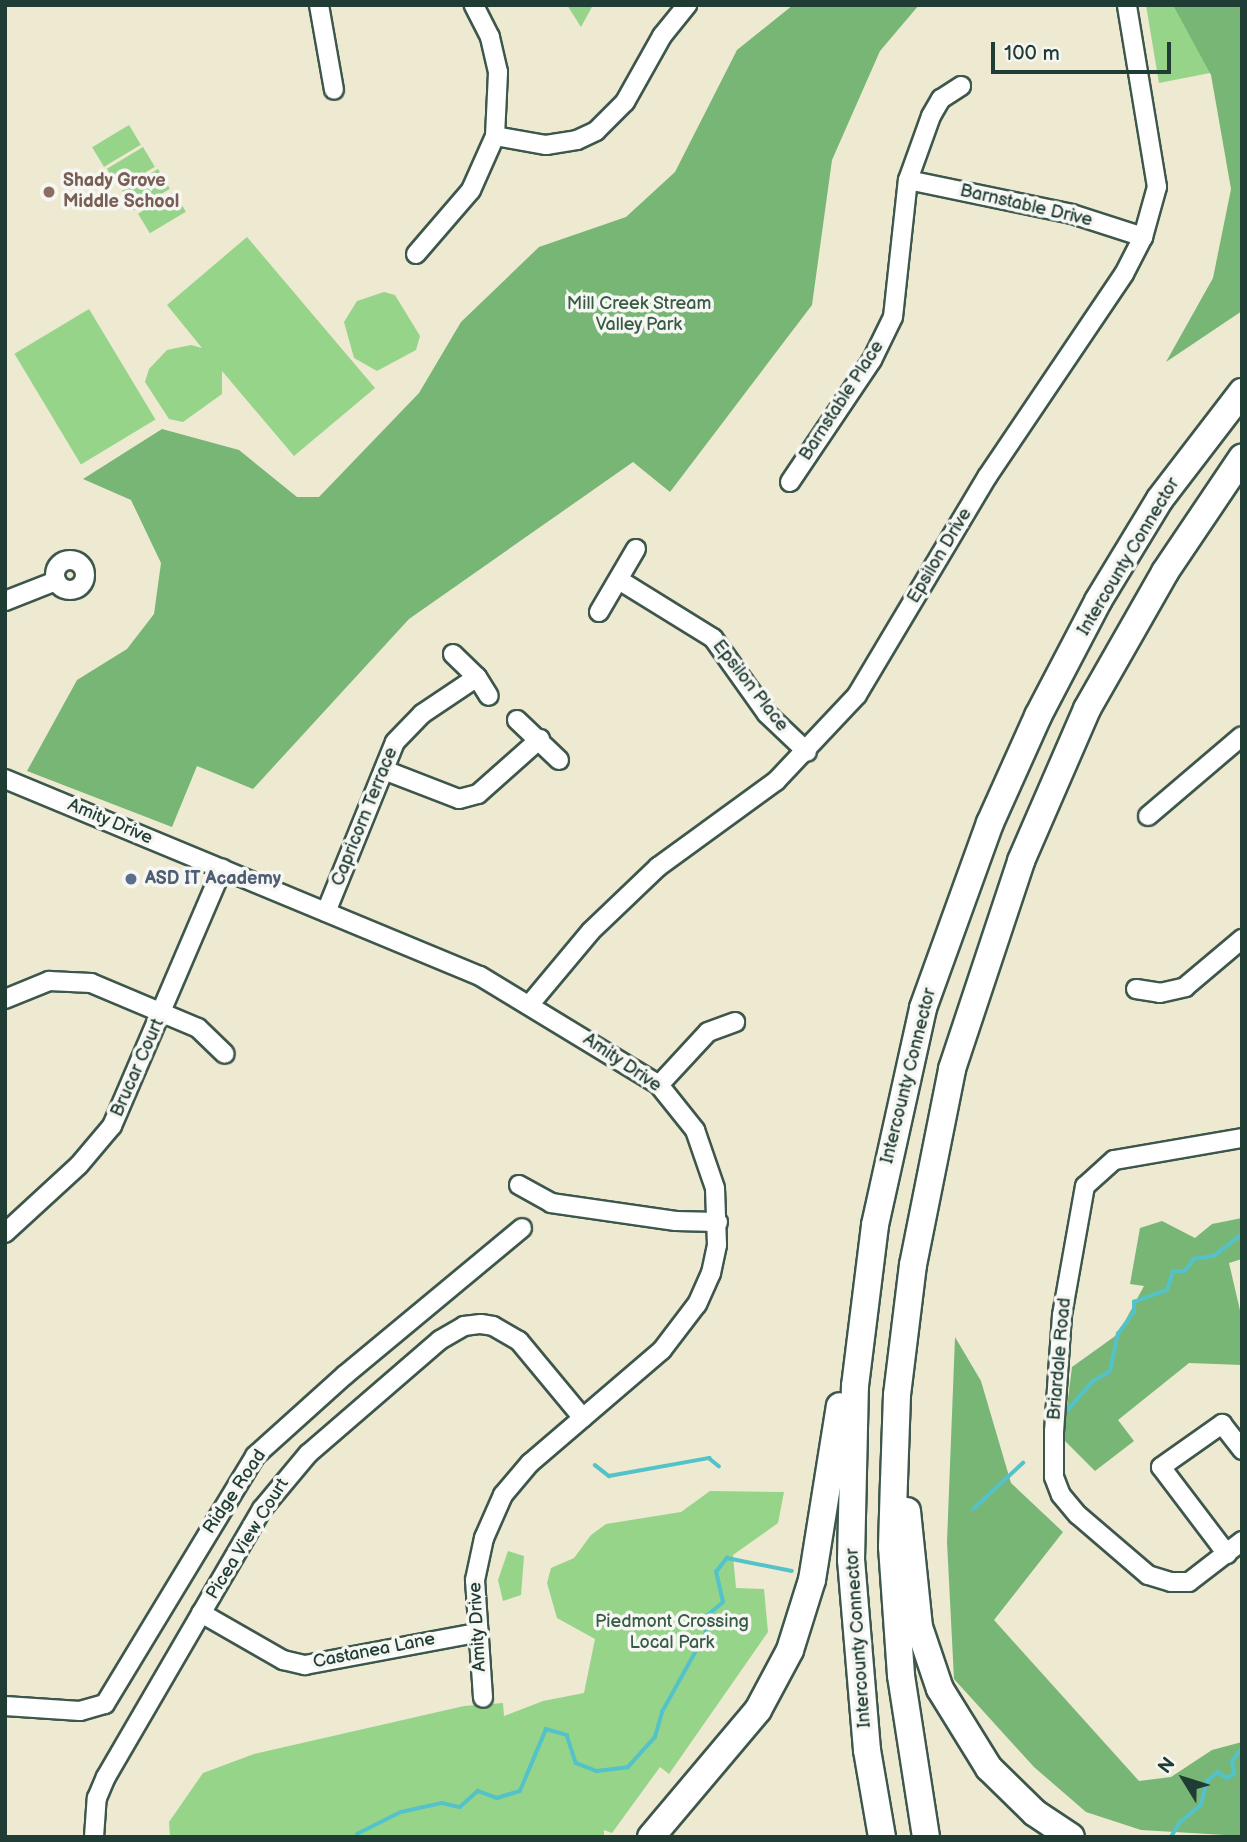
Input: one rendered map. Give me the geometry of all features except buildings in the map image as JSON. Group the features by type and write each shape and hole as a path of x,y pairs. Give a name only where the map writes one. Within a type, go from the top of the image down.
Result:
{"highway":[{"name":"Intercounty Connector","path":"882,1837 867,1750 851,1560 856,1386 874,1226 923,1008 1006,787 1098,601 1160,499 1242,391"},
{"path":"926,1837 901,1675 891,1547 897,1395 913,1265 952,1069 1021,861 1087,709 1164,572 1242,458"},
{"path":"651,1837 758,1710 790,1650 812,1580 874,1226"},
{"path":"897,1395 919,1626 940,1689 989,1768 1035,1813 1071,1837"}],"street":[{"path":"319,5 334,90"},
{"path":"416,254 471,191 495,136 498,72 490,37 474,5"},
{"path":"495,136 546,145 577,140 596,131 625,102 662,36 687,5"},
{"name":"Epsilon Drive","path":"530,1004 591,931 658,867 776,781 807,752 857,695 987,477 1125,274 1143,237 1157,187 1127,5"},
{"name":"Barnstable Place","path":"790,482 872,360 893,317 908,180 941,99 961,86"},
{"name":"Barnstable Drive","path":"908,180 1072,214 1143,237"},
{"path":"599,612 636,550"},
{"name":"Epsilon Place","path":"619,580 713,638 767,714 807,752"},
{"path":"5,601 56,581"},
{"path":"453,654 477,677 489,696"},
{"name":"Capricorn Terrace","path":"326,912 384,770 407,726 477,677"},
{"path":"517,719 559,760"},
{"path":"1147,816 1242,736"},
{"path":"384,770 459,799 478,794 540,739"},
{"name":"Amity Drive","path":"5,779 480,976 659,1085 695,1130 707,1157 718,1222 711,1273 681,1328 641,1371 530,1463 503,1496 491,1518 475,1580 476,1633 483,1698"},
{"name":"Brucar Court","path":"5,1233 101,1142 122,1109 222,869"},
{"path":"1136,989 1160,993 1185,987 1242,939"},
{"path":"5,999 31,985 67,980 107,988 198,1028 225,1054"},
{"path":"659,1085 708,1032 735,1022"},
{"name":"Briardale Road","path":"1242,1138 1114,1160 1085,1186 1062,1315 1054,1431 1054,1477 1061,1494 1077,1515 1148,1575 1171,1582 1189,1582 1242,1541"},
{"path":"519,1185 538,1197 567,1206 718,1222"},
{"name":"Ridge Road","path":"5,1706 80,1712 105,1704 256,1456 345,1375 522,1228"},
{"name":"Picea View Court","path":"94,1837 97,1798 106,1777 262,1509 294,1468 440,1340 464,1326 493,1326 519,1341 583,1418"},
{"path":"1227,1554 1161,1467 1222,1424 1242,1450"},
{"name":"Castanea Lane","path":"201,1613 283,1660 304,1665 476,1633"}],"green space":[{"path":"567,5 593,5 581,27"},
{"name":"Mill Creek Stream Valley Park","path":"793,5 919,5 880,51 832,160 812,305 670,492 633,462 409,619 253,789 197,766 172,827 27,771 77,680 127,649 154,614 161,563 131,500 83,479 162,429 239,450 297,497 319,497 419,393 461,322 539,247 626,217 675,172 737,50"},
{"path":"1146,5 1242,5 1220,71 1159,83"},
{"path":"1173,5 1242,5 1242,311 1166,362 1213,278 1231,189 1211,75"},
{"path":"129,125 141,145 104,167 92,147"},
{"path":"143,147 155,167 119,188 107,169"},
{"path":"158,169 170,189 134,210 122,191"},
{"path":"174,192 186,212 150,233 138,214"},
{"path":"247,237 375,388 294,456 222,371 222,394 183,422 169,419 145,382 149,369 167,350 191,345 202,348 167,305"},
{"path":"384,292 395,295 420,336 416,350 377,371 354,358 344,322 357,301"},
{"path":"89,309 155,420 81,464 14,354"},
{"path":"1242,1218 1242,1259 1229,1263 1242,1319 1242,1365 1189,1363 1118,1420 1134,1441 1095,1471 1063,1439 1072,1367 1118,1334 1144,1286 1130,1284 1140,1228 1162,1221 1195,1238 1212,1224"},
{"path":"955,1337 981,1381 1011,1483 1063,1532 994,1620 1139,1781 1171,1777 1212,1750 1242,1742 1242,1836 1141,1830 1086,1812 1034,1767 954,1679 947,1542"},
{"name":"Piedmont Crossing Local Park","path":"710,1491 784,1492 778,1523 733,1555 736,1588 764,1589 768,1632 669,1774 660,1767 612,1833 604,1830 604,1837 170,1837 169,1822 203,1773 254,1754 464,1706 503,1703 504,1716 543,1701 584,1693 595,1639 557,1618 547,1583 551,1568 574,1558 591,1535 606,1524 681,1512"},
{"path":"508,1551 524,1556 521,1595 503,1601 498,1580"}],"waterway":[{"path":"1066,1412 1092,1382 1110,1371 1118,1334 1134,1312 1134,1302 1167,1290 1173,1271 1185,1271 1194,1259 1214,1256 1242,1234"},
{"path":"595,1465 609,1476 709,1458 719,1466"},
{"path":"973,1509 1023,1463"},
{"path":"357,1834 401,1812 442,1803 460,1807 478,1791 497,1798 520,1791 546,1729 567,1735 576,1763 597,1771 628,1767 655,1737 662,1712 706,1633 703,1619 723,1602 716,1572 727,1558 792,1571"},
{"path":"1171,1837 1180,1822 1201,1805 1207,1781 1218,1772 1227,1778 1234,1774 1232,1761 1242,1748"}],"place":[{"name":"Shady Grove Middle School","path":"49,192"},
{"name":"ASD IT Academy","path":"131,879"}]}
